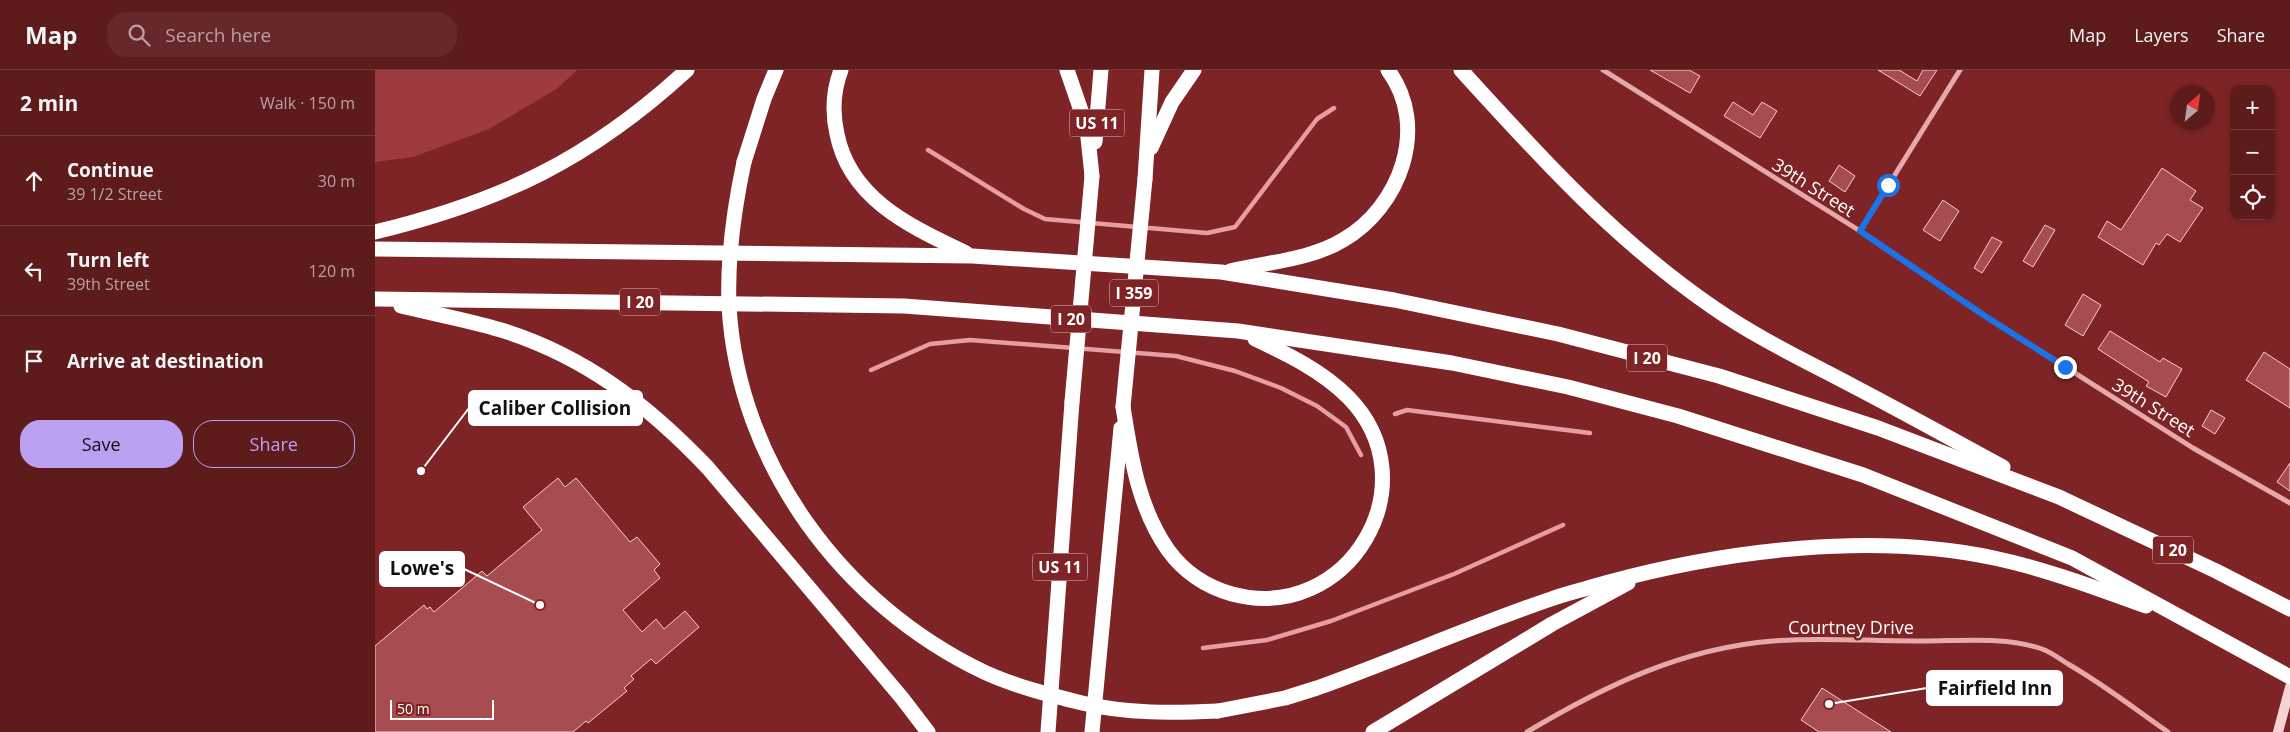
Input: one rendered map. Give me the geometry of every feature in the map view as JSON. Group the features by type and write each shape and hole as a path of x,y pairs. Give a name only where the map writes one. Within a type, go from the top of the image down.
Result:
{"highway":[{"path":"375,232 475,203 520,185 565,162 637,114 687,70"},
{"path":"776,70 764,99 744,162 731,232 729,280 732,335 739,372 748,403 775,473 807,526 826,551 873,598 899,620 984,672 1083,704 1150,713 1218,711 1285,698 1380,665 1552,598 1652,571 1785,549 1889,547 1943,550 1992,558 2042,570 2203,628"},
{"path":"841,70 835,93 835,126 839,144 852,174 875,200 901,220 972,256"},
{"path":"1067,70 1087,128 1092,176"},
{"name":"US 11","path":"1048,732 1101,70"},
{"name":"I 359","path":"1123,407 1147,156 1152,70"},
{"path":"1147,156 1172,102 1194,70"},
{"path":"1221,272 1299,257 1322,250 1343,241 1374,217 1398,180 1405,159 1407,141 1405,108 1400,91 1388,70"},
{"path":"1461,70 1559,178 1595,214 1633,247 1714,309 1759,336 2059,497"},
{"name":"I 20","path":"375,249 972,256 1221,272 1394,300 1558,334 1719,376 1878,428 2059,497 2200,562 2290,609"},
{"path":"375,299 501,330 517,336 548,348 593,370 635,398 673,431 708,468 902,698 928,732"},
{"name":"I 20","path":"375,299 904,306 1238,332 1451,363 1568,387 1678,416 1783,448 1925,498 2072,558 2290,676"},
{"path":"1123,407 1139,492 1160,538 1180,565 1207,585 1232,594 1257,598 1291,596 1325,582 1343,568 1358,551 1371,532 1379,511 1383,475 1375,437 1364,416 1334,385 1287,354 1238,332"},
{"name":"US 11","path":"1092,732 1123,407"},
{"path":"1373,732 1552,624 1652,571"}],"main road":[{"path":"2278,732 2290,687"}],"street":[{"name":"39th Street","path":"1603,70 1860,231 1985,316 2184,443 2290,504"},
{"path":"1860,231 1960,70"},
{"name":"Courtney Drive","path":"1527,732 1583,700 1629,678 1676,659 1774,640 1992,642 2027,645 2043,650 2087,674 2168,732"}],"shaded area":[{"path":"375,70 577,70 558,88 489,129 413,157 375,162"}],"building":[{"path":"1650,70 1689,70 1700,76 1690,93"},
{"path":"1878,70 1899,70 1917,81 1923,70 1937,70 1920,96"},
{"path":"1733,102 1753,115 1762,102 1777,111 1760,138 1724,116"},
{"path":"1839,165 1855,176 1845,192 1829,181"},
{"path":"2162,168 2196,191 2190,200 2203,208 2180,242 2167,234 2159,245 2156,243 2143,265 2098,237 2107,221 2121,230"},
{"path":"1943,200 1959,211 1940,241 1923,230"},
{"path":"2045,225 2055,230 2033,267 2023,261"},
{"path":"1992,237 2002,242 1982,273 1974,268"},
{"path":"2083,294 2101,305 2083,336 2065,325"},
{"path":"2110,331 2160,362 2163,358 2182,369 2166,397 2146,386 2149,382 2098,349"},
{"path":"2264,352 2290,369 2290,408 2246,380"},
{"path":"2211,410 2225,418 2215,434 2202,426"},
{"path":"2290,463 2290,491 2277,482"},
{"path":"558,478 565,487 576,478 630,542 637,537 660,564 654,570 660,578 623,610 642,632 656,619 664,629 685,611 699,627 656,664 651,659 631,676 634,679 624,688 627,691 588,723 586,721 573,732 375,732 375,646 424,605 427,609 430,607 434,612 482,571 487,576 542,530 523,507"},
{"path":"1822,688 1891,732 1819,732 1801,720"}],"waterway":[{"path":"928,150 1024,209 1045,219 1207,233 1235,227 1317,119 1334,108"},
{"path":"871,370 930,344 970,340 1176,356 1235,371 1281,388 1317,406 1346,427 1361,455"},
{"path":"1395,414 1407,410 1590,433"},
{"path":"1203,648 1267,640 1331,621 1454,574 1563,525"}],"place":[{"name":"Caliber Collision","path":"421,471"},
{"name":"Lowe's","path":"540,605"},
{"name":"Fairfield Inn","path":"1829,704"}],"route":[{"path":"1888,185 1860,231 1985,316 2065,367"}]}
